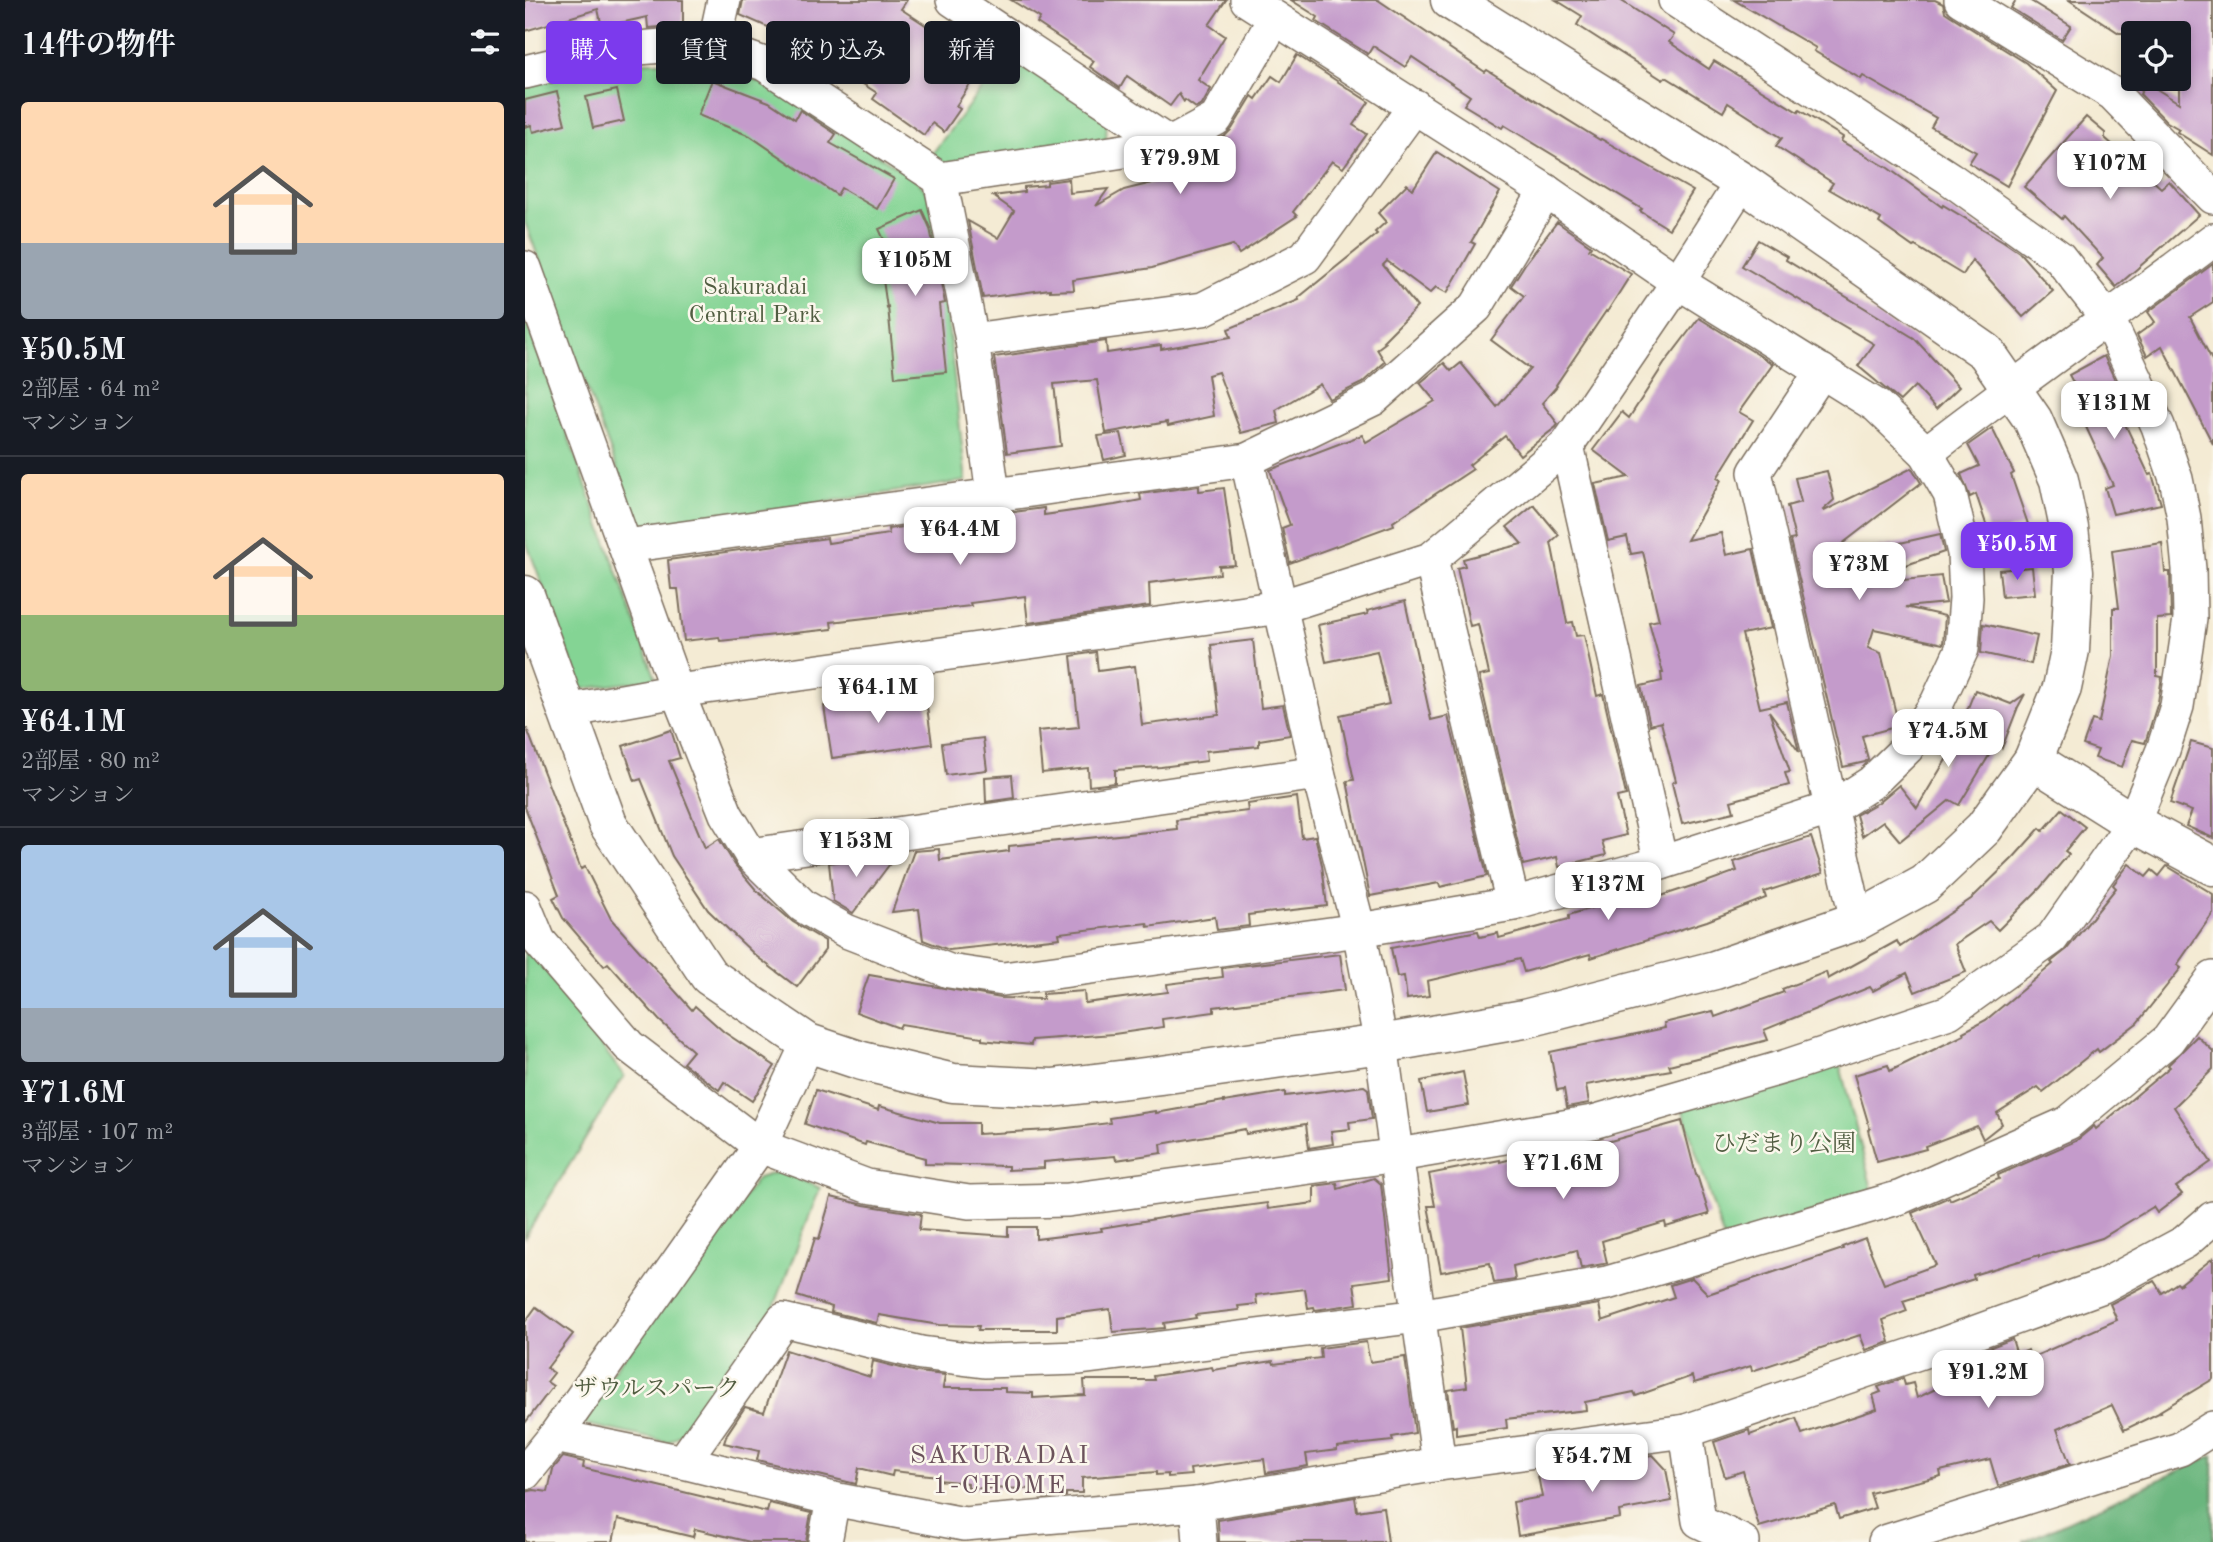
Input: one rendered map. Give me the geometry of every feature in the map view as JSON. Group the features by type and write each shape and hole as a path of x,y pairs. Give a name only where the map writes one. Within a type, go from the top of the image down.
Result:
{"street":[{"path":"719,21 724,0"},
{"path":"953,0 1170,144"},
{"path":"525,268 677,691 726,814 751,855 803,906 846,931 949,971 1003,979 1359,930 1513,904 1661,863 1832,808 1871,783 1907,748 1937,703 1962,649 1966,598 1964,553 1950,494 1926,453 1877,406 1678,282 1546,191 1247,0"},
{"path":"525,907 539,941 629,1046 759,1146 867,1186 969,1202 1067,1200 1398,1155 1593,1122 1787,1066 1949,1012 2052,939 2133,823 2163,750 2177,706 2190,619 2189,569 2184,518 2176,480 2158,426 2108,319 2059,257 1949,178 1676,0"},
{"path":"1961,0 2113,94 2213,197"},
{"path":"525,596 608,824 709,976 808,1043 862,1061 953,1083 1052,1088 1381,1044 1524,1019 1702,973 1857,921 1925,884 1984,828 2033,760 2062,688 2070,650 2074,571 2069,527 2059,480 2033,420 1986,352 1742,182 1466,4"},
{"path":"752,60 764,64 940,179 1170,144 1216,119 1275,18"},
{"path":"525,72 615,50 656,47"},
{"path":"972,340 1203,309 1305,257 1415,106"},
{"path":"940,179 972,340 992,494"},
{"path":"567,711 677,691 1280,607 1431,559 1567,445 1678,282 1742,182"},
{"path":"626,545 1247,460 1373,399 1476,307 1546,191"},
{"path":"1926,453 2213,240"},
{"path":"1822,371 1755,472 1857,921"},
{"path":"1567,445 1661,863"},
{"path":"1247,460 1318,773 1359,930 1381,1044 1439,1464"},
{"path":"1431,559 1513,904"},
{"path":"2033,760 2133,823 2213,866"},
{"path":"751,855 1318,773"},
{"path":"683,1462 783,1320 921,1353 984,1361 1080,1358 1419,1316 1607,1283 1901,1197 2068,1124 2168,1040 2213,978"},
{"path":"525,1474 555,1436 759,1146 808,1043"},
{"path":"555,1436 683,1462 833,1499 964,1524 1197,1504 1439,1464 1686,1432 1927,1350 2103,1286 2185,1241 2213,1218"},
{"path":"1885,1542 2180,1449 2213,1428"},
{"path":"1686,1432 1699,1521 1743,1542"},
{"path":"825,1542 833,1499"},
{"path":"1197,1504 1200,1542"}],"green space":[{"path":"1020,59 1107,118 1106,145 948,166 932,154 985,84 1020,84"},
{"name":"Sakuradai Central Park","path":"642,62 656,62 656,84 752,84 752,80 766,84 917,180 934,201 966,481 640,530 525,222 525,85 546,80 546,84 642,84"},
{"path":"525,317 656,679 582,689 525,539"},
{"path":"525,942 624,1076 525,1237"},
{"name":"ひだまり公園","path":"1837,1054 1873,1193 1724,1240 1680,1102"},
{"name":"ザウルスパーク","path":"780,1171 820,1188 773,1310 683,1433 668,1442 584,1424 606,1380 758,1178"},
{"path":"2213,1455 2213,1542 2023,1542"}],"building":[{"path":"525,0 683,0 683,21 656,21 656,27 648,28 647,17 629,21 601,21 598,9 558,21 546,21 546,25 525,31"},
{"path":"743,0 907,0 901,9 924,24 924,84 970,84 956,106 960,109 944,132 932,123 924,135 873,99 877,93 863,84 910,84 910,21 766,21 766,26 740,15"},
{"path":"1011,0 1226,0 1209,25 1225,36 1198,80 1211,89 1202,105 1196,108 1185,100 1184,102 1179,94 1170,106 1127,76 1120,88 1090,67 1094,61 1037,23 1040,18"},
{"path":"1291,0 1378,0 1485,72 1487,70 1600,140 1693,191 1669,229 1640,211 1642,209 1504,125 1502,128 1464,105 1470,96 1412,57 1405,67 1373,46 1368,54 1316,21 1318,17"},
{"path":"1556,0 1620,0 1674,35 1669,42 1709,69 1714,61 1798,112 1799,110 1843,137 1841,141 1888,168 1942,207 1943,205 2003,241 2019,252 2053,291 2023,317 1972,260 1963,275 1913,247 1879,223 1881,219 1829,189 1833,183 1776,146 1782,138 1728,103 1723,112 1666,77 1663,80 1577,25 1582,16"},
{"path":"1734,0 1935,0 1943,4 1945,12 2026,63 2057,91 2007,186 1969,163 1976,152 1931,127 1936,118 1863,76 1861,79 1814,51 1816,48"},
{"path":"2016,0 2029,0 2071,26 2062,40 2011,8"},
{"path":"2069,0 2213,0 2213,155 2177,132 2179,129 2167,122 2140,94 2142,91 2160,91 2179,103 2179,91 2191,91 2191,21 2121,21 2119,33"},
{"path":"1297,55 1369,102 1353,125 1367,134 1343,168 1332,161 1293,212 1297,216 1239,254 1233,245 1152,268 1073,280 1074,290 1050,289 983,298 968,221 998,238 1014,211 993,196 1024,192 1024,187 1069,179 1070,193 1108,189 1096,206 1124,190 1176,177 1214,153 1209,145 1232,129 1252,96 1256,99 1272,76 1281,82"},
{"path":"710,84 722,84 769,102 795,119 800,110 836,134 830,143 894,179 877,209 841,188 837,195 750,136 698,115"},
{"path":"617,90 624,121 593,128 586,97"},
{"path":"557,92 565,124 533,132 531,125 525,127 525,100"},
{"path":"2086,117 2105,133 2105,138 2161,188 2169,181 2199,215 2116,287 2097,265 2103,258 2064,216 2062,219 2024,187"},
{"path":"1437,152 1500,192 1471,242 1475,244 1447,293 1436,287 1430,293 1387,261 1383,265 1417,307 1377,349 1385,362 1362,383 1329,399 1320,384 1276,410 1279,423 1241,433 1218,372 1208,375 1214,416 1168,426 1167,422 1106,433 1097,380 1054,384 1061,446 1007,453 994,357 1106,341 1107,353 1161,345 1161,349 1231,337 1228,329 1299,300 1298,298 1377,234 1375,232 1386,222 1378,213 1407,184 1413,189"},
{"path":"922,210 930,228 945,303 939,304 946,372 895,377 883,280 902,278 879,229"},
{"path":"1557,222 1591,246 1589,249 1631,274 1557,386 1542,403 1558,424 1556,427 1520,455 1505,436 1469,465 1473,469 1393,522 1394,525 1290,563 1282,528 1290,525 1270,470 1362,435 1366,442 1435,401 1420,383 1444,363 1451,371 1461,363 1497,407 1530,369 1491,340 1524,296 1511,286"},
{"path":"1758,240 1914,338 1959,387 1936,409 1915,386 1900,401 1858,366 1874,344 1742,266"},
{"path":"2213,264 2213,302 2190,317 2213,362 2213,444 2162,346 2147,356 2137,335 2155,322 2148,312"},
{"path":"1699,318 1773,364 1739,412 1753,420 1717,478 1721,480 1687,540 1721,533 1726,555 1753,549 1771,628 1742,634 1760,708 1787,702 1799,752 1769,711 1790,772 1785,773 1789,785 1731,801 1734,812 1682,824 1672,783 1676,781 1661,722 1650,725 1641,686 1662,681 1663,673 1649,622 1659,620 1643,552 1631,554 1627,537 1608,541 1595,484 1629,477 1593,450 1622,412 1629,418 1664,364"},
{"path":"2104,356 2117,384 2108,388 2149,475 2152,474 2161,504 2113,514 2105,488 2113,485 2086,427 2095,423 2069,375"},
{"path":"1992,428 2014,473 2011,475 2028,524 1990,536 1976,494 1970,497 1961,474 1979,466 1968,445"},
{"path":"1121,433 1126,455 1104,460 1098,436"},
{"path":"1912,468 1921,483 1820,561 1940,534 1944,552 1883,573 1885,582 1941,576 1946,603 1905,607 1945,616 1943,644 1874,629 1868,648 1881,653 1899,726 1862,736 1868,759 1843,767 1790,540 1795,539 1787,506 1801,502 1795,478 1827,471 1834,500 1824,511"},
{"path":"1199,486 1199,491 1224,488 1235,565 1219,566 1220,574 1149,583 1150,606 1028,623 1025,596 970,603 971,606 831,622 832,629 720,641 719,637 684,641 678,589 671,589 668,560 827,538 828,543 889,534 888,529 1044,508 1044,515 1115,505 1141,500 1140,494"},
{"path":"1534,505 1559,535 1551,542 1567,623 1573,622 1576,636 1584,635 1597,696 1603,694 1626,795 1617,797 1626,835 1602,841 1606,855 1559,867 1557,857 1523,865 1479,676 1489,674 1478,624 1470,626 1457,568 1465,566 1463,559 1522,544 1507,527"},
{"path":"2162,543 2165,572 2170,572 2171,618 2157,619 2157,676 2162,677 2158,702 2145,743 2132,740 2122,767 2095,758 2098,750 2083,745 2092,720 2099,722 2113,656 2113,608 2119,608 2112,551"},
{"path":"2032,567 2035,594 2002,597 1999,570"},
{"path":"1405,601 1431,720 1448,716 1487,876 1440,887 1439,883 1370,896 1347,781 1354,780 1340,715 1389,704 1377,651 1326,662 1318,625 1368,614 1367,611"},
{"path":"1983,624 2037,636 2031,664 1981,653"},
{"path":"1253,640 1261,708 1283,705 1290,735 1259,740 1259,746 1206,751 1207,761 1115,770 1115,783 1089,786 1088,768 1042,773 1038,731 1079,727 1071,656 1096,652 1098,671 1135,666 1142,725 1219,715 1211,645"},
{"path":"1975,690 2011,704 2025,694 2002,748 1999,739 1959,805 1950,800 1900,841 1883,821 1862,836 1856,815 1879,802 1899,785 1917,808 1961,738 1957,739 1969,720 1964,718"},
{"path":"925,692 932,744 832,758 824,706"},
{"path":"525,729 581,869 585,867 611,919 692,1010 695,1006 724,1032 775,1066 752,1101 724,1082 719,1090 683,1063 693,1051 659,1020 608,963 604,966 563,918 553,898 559,895 525,807"},
{"path":"671,730 680,758 669,761 705,848 719,839 735,865 757,891 793,922 825,941 825,950 797,987 756,956 708,910 672,856 641,779 635,781 623,746"},
{"path":"983,738 987,770 946,775 942,743"},
{"path":"2191,742 2213,748 2213,838 2186,826 2192,811 2170,803"},
{"path":"1012,775 1014,798 986,802 985,777"},
{"path":"1297,797 1302,838 1315,836 1327,906 1248,915 1249,926 1217,930 1215,917 1148,927 1147,923 1059,933 1060,938 949,950 923,940 919,909 892,912 914,851 939,849 940,860 1009,851 1009,846 1177,829 1176,820 1248,811 1247,804"},
{"path":"2062,809 2085,827 2065,851 2069,854 1998,930 1989,921 1955,944 1966,972 1915,992 1907,973 1873,991 1870,987 1764,1030 1768,1040 1669,1065 1671,1070 1586,1085 1589,1103 1567,1107 1564,1089 1557,1090 1550,1052 1665,1028 1664,1023 1713,1011 1715,1017 1784,992 1782,989 1826,972 1828,979 1897,941 1900,947 1971,899 2040,828 2043,831"},
{"path":"1811,837 1823,873 1764,892 1766,898 1707,921 1591,958 1590,954 1524,972 1520,959 1427,981 1429,996 1407,999 1404,976 1397,977 1391,948 1478,931 1480,937 1498,933 1499,938 1569,919 1569,915 1652,889 1655,898 1737,871 1734,862"},
{"path":"898,853 853,913 833,901 829,863"},
{"path":"2129,864 2146,877 2152,870 2159,876 2167,866 2213,894 2213,913 2177,965 2181,968 2137,1023 2099,1052 2097,1049 2043,1092 2038,1087 1997,1113 2002,1124 1983,1139 1977,1126 1925,1146 1926,1149 1877,1162 1854,1075 1888,1065 1890,1071 1964,1035 1963,1032 1986,1020 2067,949 2116,888 2113,885"},
{"path":"1340,954 1345,990 1214,1007 1214,1012 1162,1019 1163,1027 1114,1034 1032,1040 1031,1045 982,1040 982,1037 901,1024 899,1028 856,1012 869,975 1001,998 1043,999 1043,994 1084,991 1085,1003 1168,992 1167,984 1223,977 1222,968"},
{"path":"2197,1036 2213,1051 2213,1069 2174,1107 2211,1162 2176,1187 2182,1194 2157,1213 2153,1207 2102,1238 1973,1275 1974,1279 1903,1301 1907,1311 1883,1320 1890,1342 1866,1350 1860,1335 1752,1371 1751,1366 1694,1383 1692,1376 1636,1396 1634,1392 1585,1402 1586,1410 1506,1419 1507,1428 1456,1435 1448,1390 1467,1387 1460,1328 1599,1304 1602,1321 1674,1297 1670,1285 1692,1278 1708,1294 1843,1249 1842,1247 1865,1238 1884,1284 1936,1265 1912,1213 1999,1179 1998,1175 2076,1141 2094,1126 2096,1129 2170,1067 2168,1065"},
{"path":"1463,1072 1469,1105 1427,1112 1421,1081"},
{"path":"1364,1086 1368,1089 1372,1119 1349,1122 1350,1129 1331,1131 1333,1144 1309,1148 1306,1124 1246,1134 1245,1129 1161,1144 1162,1153 1116,1160 1115,1156 1044,1162 1044,1168 1008,1170 1008,1166 925,1164 925,1158 866,1142 865,1145 805,1124 816,1090 878,1110 879,1106 940,1123 978,1123 978,1134 1110,1123 1109,1118 1285,1092 1285,1096"},
{"path":"1682,1121 1709,1214 1666,1227 1665,1222 1602,1241 1607,1263 1603,1264 1581,1268 1577,1250 1513,1266 1515,1280 1494,1283 1490,1263 1441,1272 1428,1206 1435,1206 1429,1174 1595,1141 1596,1145"},
{"path":"1374,1178 1381,1184 1392,1278 1354,1283 1357,1304 1315,1310 1314,1307 1308,1308 1305,1289 1256,1295 1257,1304 1238,1306 1239,1310 1195,1315 1196,1318 1164,1323 1165,1328 1113,1332 1110,1309 1057,1316 1057,1330 978,1330 979,1326 939,1325 879,1315 877,1323 831,1312 832,1307 797,1296 815,1238 819,1239 831,1197 921,1214 919,1230 1008,1236 1008,1227 1036,1227 1036,1239 1102,1231 1101,1228 1267,1203 1268,1209 1314,1203 1314,1186 1337,1183 1338,1189"},
{"path":"2213,1258 2213,1379 2161,1412 2124,1430 2112,1405 2057,1429 2070,1464 1998,1486 1990,1459 1940,1471 1941,1476 1870,1493 1875,1508 1839,1519 1835,1505 1759,1527 1743,1471 1725,1477 1714,1442 1749,1430 1750,1435 1796,1418 1802,1434 1877,1409 1873,1395 1881,1392 1878,1387 1903,1378 1905,1385 1913,1383 1917,1398 1977,1369 1970,1355 2012,1339 2017,1355 2028,1350 2031,1358 2117,1320 2110,1304 2154,1281 2162,1293 2177,1283 2179,1285"},
{"path":"536,1307 573,1334 547,1368 554,1373 547,1382 553,1386 525,1423 525,1322"},
{"path":"1366,1342 1370,1362 1405,1357 1415,1433 1392,1437 1393,1441 1337,1447 1337,1450 1306,1454 1308,1466 1266,1473 1264,1459 1190,1469 1191,1475 1168,1477 1168,1474 1156,1475 1156,1472 1082,1478 1082,1493 1044,1498 1044,1489 968,1488 968,1483 938,1480 938,1476 893,1471 892,1476 859,1468 856,1484 757,1460 759,1451 724,1443 745,1407 764,1412 786,1350 870,1377 873,1361 917,1372 945,1375 943,1388 1005,1388 1005,1392 1033,1393 1033,1398 1085,1395 1084,1380 1154,1380 1153,1376 1212,1367 1213,1370 1273,1361 1274,1364 1321,1358 1320,1348"},
{"path":"1653,1455 1666,1469 1672,1501 1619,1511 1620,1518 1518,1536 1513,1502 1542,1497 1537,1470"},
{"path":"563,1457 584,1462 583,1468 767,1512 769,1503 811,1513 806,1542 750,1542 695,1529 693,1537 618,1519 613,1542 525,1542 525,1492 548,1492 553,1469"},
{"path":"1355,1497 1357,1511 1383,1507 1388,1542 1219,1542 1218,1520"}],"district":[{"name":"SAKURADAI 1-CHOME","path":"1000,1471"}]}
